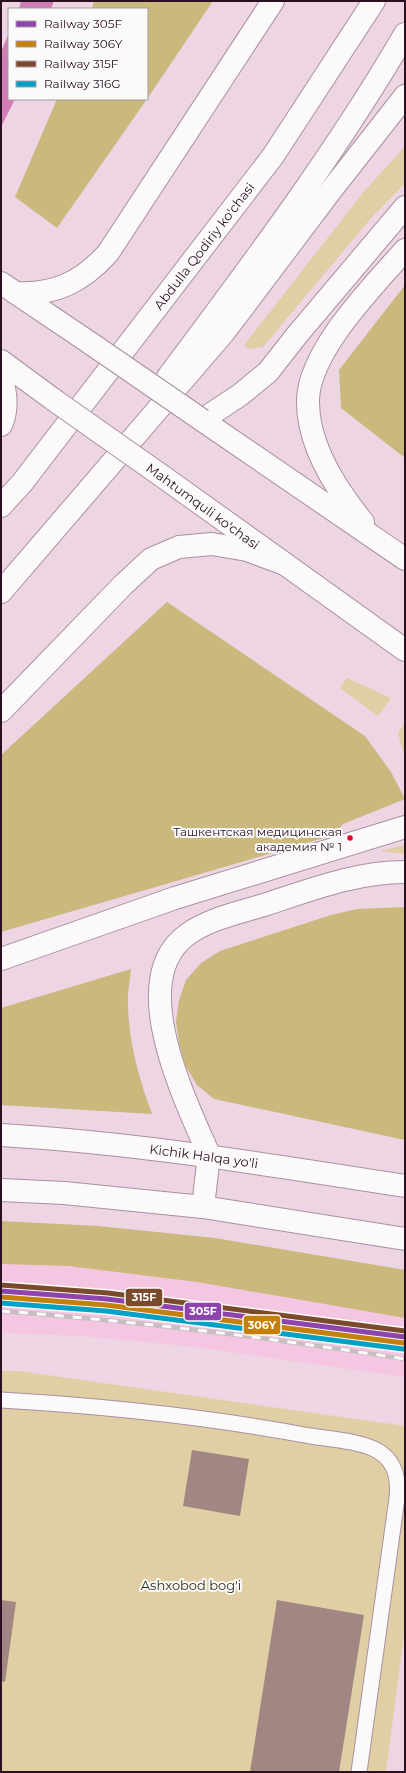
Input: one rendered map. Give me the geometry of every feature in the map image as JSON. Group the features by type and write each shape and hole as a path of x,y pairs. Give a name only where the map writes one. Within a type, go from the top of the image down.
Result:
{"main road":[{"path":"8,288 31,294 66,286 89,273 108,253 274,1"},
{"name":"Abdulla Qodiriy ko'chasi","path":"1,506 22,482 273,156 374,1"},
{"path":"66,515 308,184 384,70 405,34"},
{"path":"1,592 225,331 329,193 405,96"},
{"path":"202,420 240,395 268,372 297,335 405,207"},
{"path":"381,542 347,502 325,467 312,433 308,400 315,371 327,346 359,302 405,250"},
{"path":"8,288 405,559"},
{"name":"Mahtumquli ko'chasi","path":"1,361 405,650"},
{"path":"1,376 5,400 5,412 1,425"},
{"path":"1,711 123,585 151,559 179,547 212,544 247,550 282,563"},
{"path":"1,959 175,898 405,827"},
{"path":"203,1207 209,1155 176,1077 164,1032 160,1007 161,988 165,967 172,952 188,934 218,920 348,878 378,873 405,872"},
{"name":"Kichik Halqa yo'li","path":"1,1135 58,1138 209,1155 405,1186"},
{"path":"1,1190 64,1193 203,1207 405,1239"}],"lane":[{"path":"1,1400 70,1404 265,1427 363,1445 379,1451 386,1457 395,1470 398,1478 397,1498 359,1772"}],"shaded area":[{"path":"21,1 54,1 51,8 19,8"},
{"path":"94,1 213,1 148,98 148,8 92,8"},
{"path":"8,35 8,100 14,100 1,127 1,52"},
{"path":"57,100 146,100 57,228 15,197"},
{"path":"405,285 405,458 341,408 339,370"},
{"path":"167,602 365,736 391,772 405,799 343,824 334,835 1,932 1,755"},
{"path":"405,907 405,1140 214,1099 197,1085 185,1065 179,1043 176,1022 179,1000 186,980 201,963 220,951 331,915 357,909"},
{"path":"131,969 128,992 130,1034 139,1074 152,1114 1,1105 1,1008"},
{"path":"1,1221 98,1226 215,1238 405,1270 405,1318 197,1282 68,1266 1,1264"},
{"path":"1,1264 68,1266 197,1282 405,1318 405,1377 195,1347 83,1336 1,1333"}],"green space":[{"path":"405,146 405,183 372,217 263,347 249,349 244,345 362,194"},
{"path":"347,678 391,698 378,716 340,688"},
{"path":"405,723 405,758 398,733"},
{"path":"405,845 405,854 380,851"},
{"name":"Ashxobod bog'i","path":"1,1371 19,1371 405,1426 405,1628 386,1772 1,1772"}],"building":[{"path":"192,1450 249,1459 240,1516 183,1506"},
{"path":"1,1600 16,1602 5,1682 1,1681"},
{"path":"277,1600 364,1615 339,1772 250,1772"}],"railway":[{"path":"1,1311 203,1331 405,1359"}],"rail line":[{"name":"315F","path":"1,1285 108,1293 405,1331"},
{"name":"305F","path":"1,1291 107,1299 405,1337"},
{"name":"306Y","path":"1,1297 106,1305 404,1343"},
{"name":"316G","path":"1,1303 106,1311 403,1349"}],"place":[{"name":"Ташкентская медицинская академия № 1","path":"350,838"}]}
